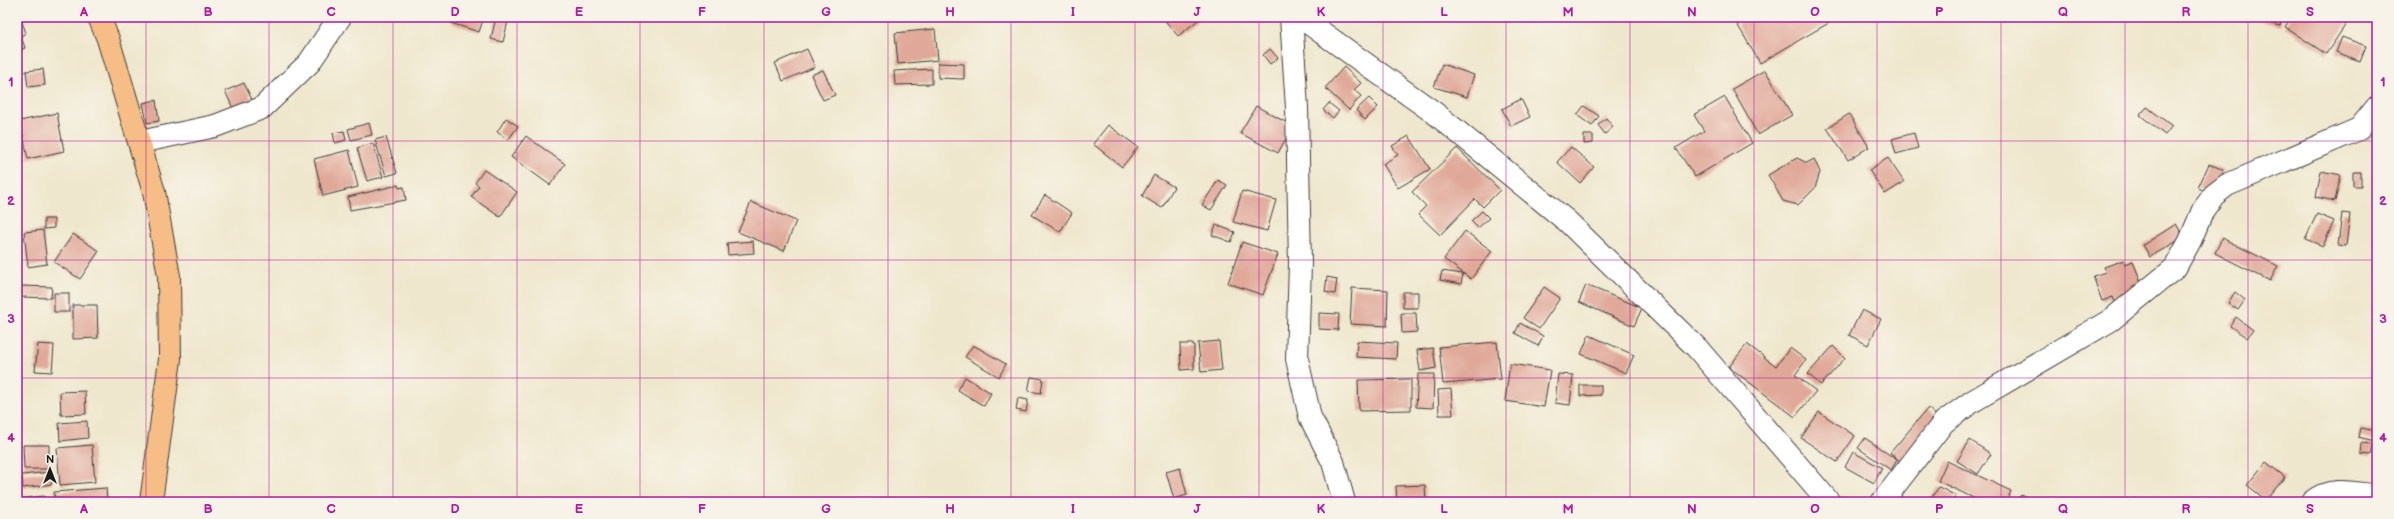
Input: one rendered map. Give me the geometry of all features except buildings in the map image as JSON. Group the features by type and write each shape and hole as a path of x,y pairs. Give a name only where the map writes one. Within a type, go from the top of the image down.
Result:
{"highway":[{"path":"99,17 108,38 154,192 169,276 170,359 151,502"}],"street":[{"path":"140,142 215,126 262,108 309,63 340,17"},
{"path":"1291,17 1297,108 1300,256 1296,359 1310,416 1333,462 1344,502"},
{"path":"1300,17 1436,114 1568,222 1697,348 1829,502"},
{"path":"1882,502 1944,422 1973,401 2111,320 2175,268 2190,241 2203,210 2214,195 2226,185 2359,129 2377,108"},
{"path":"2312,502 2321,495 2337,491 2377,496"}]}
